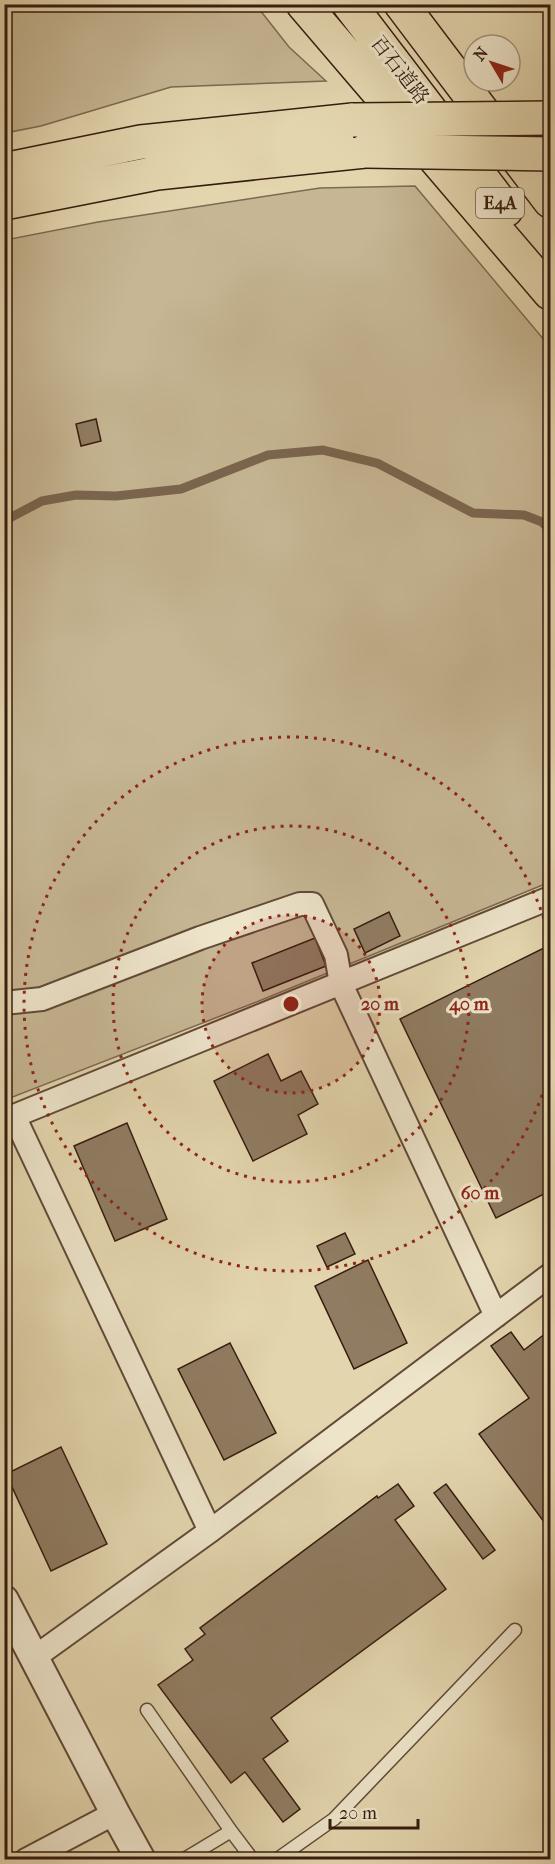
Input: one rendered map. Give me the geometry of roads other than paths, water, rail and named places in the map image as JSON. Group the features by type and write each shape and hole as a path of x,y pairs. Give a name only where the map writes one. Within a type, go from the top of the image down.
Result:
{"highway":[{"path":"303,4 550,293"},
{"name":"百石道路","path":"349,4 550,269"},
{"name":"百石道路","path":"401,4 550,201"},
{"path":"4,170 141,142 353,120 550,118"},
{"path":"4,203 157,173 365,151 550,154"}],"street":[{"path":"210,1531 14,1116 550,898"},
{"path":"4,1003 42,999 200,938 300,903 312,904 336,955 341,984 496,1316"},
{"path":"35,1657 210,1531 550,1275"},
{"path":"4,1600 141,1860"},
{"path":"26,1860 115,1813"}],"lane":[{"path":"276,1860 334,1819 515,1630"},
{"path":"147,1710 253,1860"},
{"path":"183,1860 231,1831"}],"waterway":[{"path":"4,521 42,501 76,495 116,496 181,489 268,455 323,450 377,463 473,513 524,515 542,522 550,530"}]}
